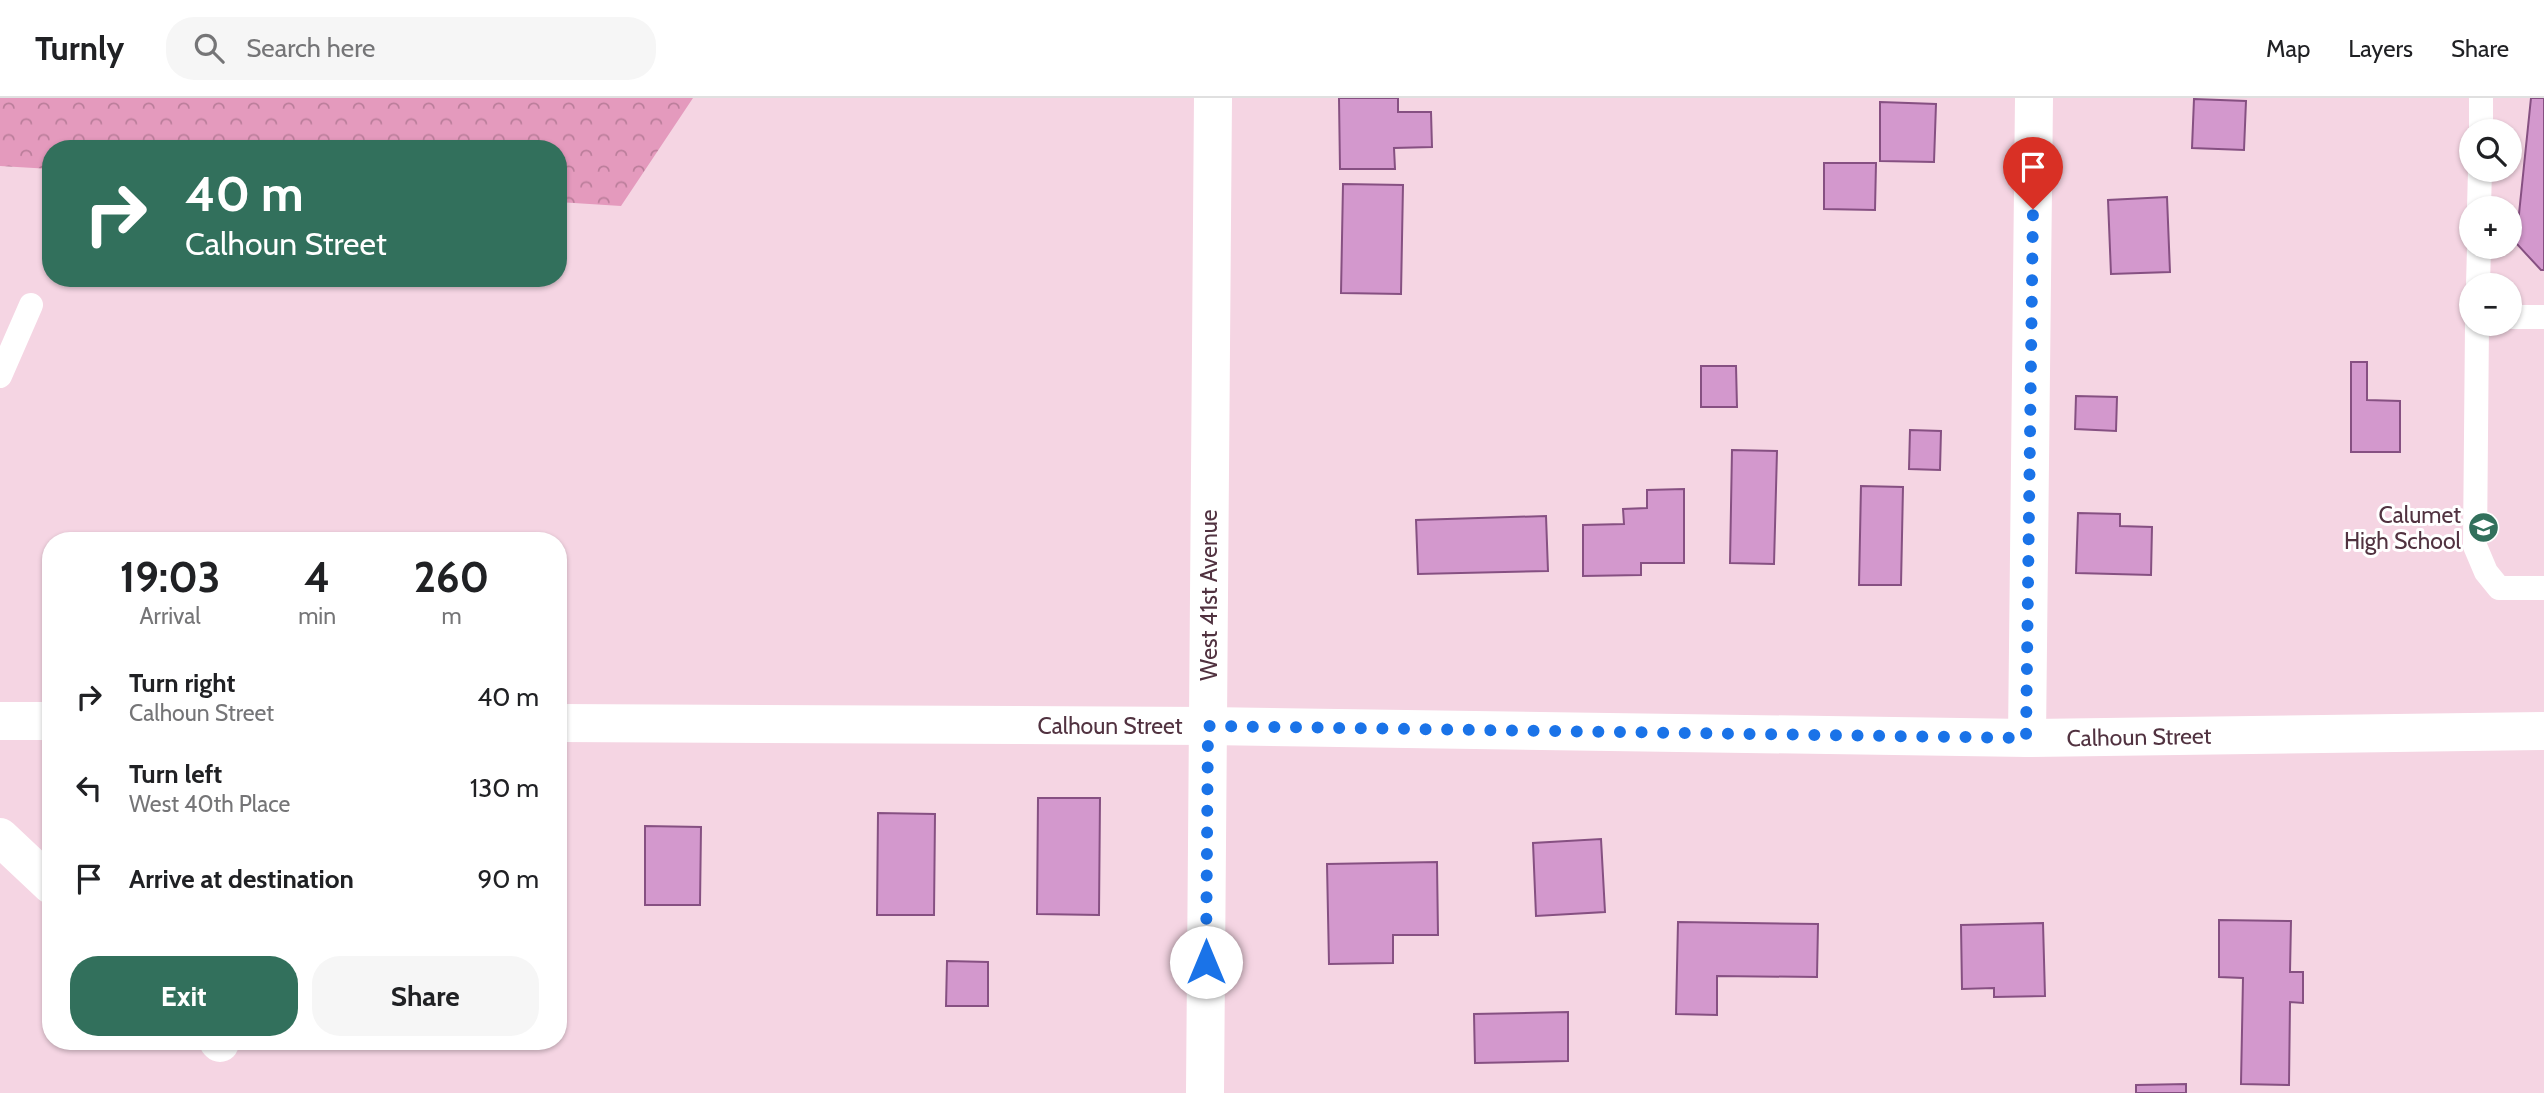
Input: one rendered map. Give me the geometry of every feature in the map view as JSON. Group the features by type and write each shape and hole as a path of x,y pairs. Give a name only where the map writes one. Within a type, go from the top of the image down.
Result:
{"street":[{"name":"West 41st Avenue","path":"1205,1093 1213,98"},
{"path":"2026,738 2034,98"},
{"path":"0,721 42,721"},
{"name":"Calhoun Street","path":"567,723 1208,726 2026,738 2544,731"},
{"path":"0,837 42,877"}],"lane":[{"path":"2481,119 2482,98"},
{"path":"0,376 31,305"},
{"path":"2522,317 2544,317"},
{"path":"2477,336 2475,546 2486,572 2499,588 2544,587"}],"green space":[{"path":"0,98 693,98 621,206 567,203 567,140 42,140 42,168 0,166"}],"building":[{"path":"1339,98 1398,98 1398,112 1431,112 1432,147 1394,148 1395,169 1340,169"},
{"path":"2531,98 2544,98 2544,270 2522,249 2521,196"},
{"path":"2194,99 2246,101 2244,150 2192,148"},
{"path":"1880,102 1936,104 1934,162 1880,161"},
{"path":"1824,163 1876,163 1875,210 1824,209"},
{"path":"1343,184 1403,185 1401,294 1341,293"},
{"path":"2167,197 2170,272 2111,274 2108,200"},
{"path":"2351,362 2367,362 2367,400 2400,401 2400,452 2351,452"},
{"path":"1701,366 1736,366 1737,407 1701,407"},
{"path":"2076,396 2117,397 2116,431 2075,429"},
{"path":"1910,430 1941,431 1940,470 1909,469"},
{"path":"1732,450 1777,451 1774,564 1730,563"},
{"path":"1861,486 1903,487 1901,585 1859,585"},
{"path":"1684,489 1684,563 1641,563 1641,575 1583,576 1583,525 1624,524 1623,509 1647,508 1647,490"},
{"path":"2078,513 2120,514 2120,526 2152,527 2151,575 2076,573"},
{"path":"1546,516 1548,571 1418,574 1416,520"},
{"path":"1038,798 1100,798 1099,915 1037,914"},
{"path":"878,813 935,814 934,915 877,915"},
{"path":"645,826 701,827 700,905 645,905"},
{"path":"1601,839 1605,912 1536,916 1533,843"},
{"path":"1437,862 1438,935 1393,935 1393,963 1329,964 1327,864"},
{"path":"2219,920 2291,921 2290,972 2303,972 2303,1003 2290,1002 2289,1085 2241,1084 2243,978 2219,977"},
{"path":"1678,922 1818,924 1817,977 1717,976 1717,1015 1676,1014"},
{"path":"2043,923 2045,996 1994,997 1994,988 1962,989 1961,925"},
{"path":"947,961 988,962 988,1006 946,1006"},
{"path":"1568,1012 1568,1061 1475,1063 1474,1014"},
{"path":"2186,1084 2186,1093 2136,1093 2136,1085"}],"place":[{"name":"Calumet High School","path":"2484,528"}],"route":[{"path":"1206,962 1208,726 2026,738 2033,209"}]}
